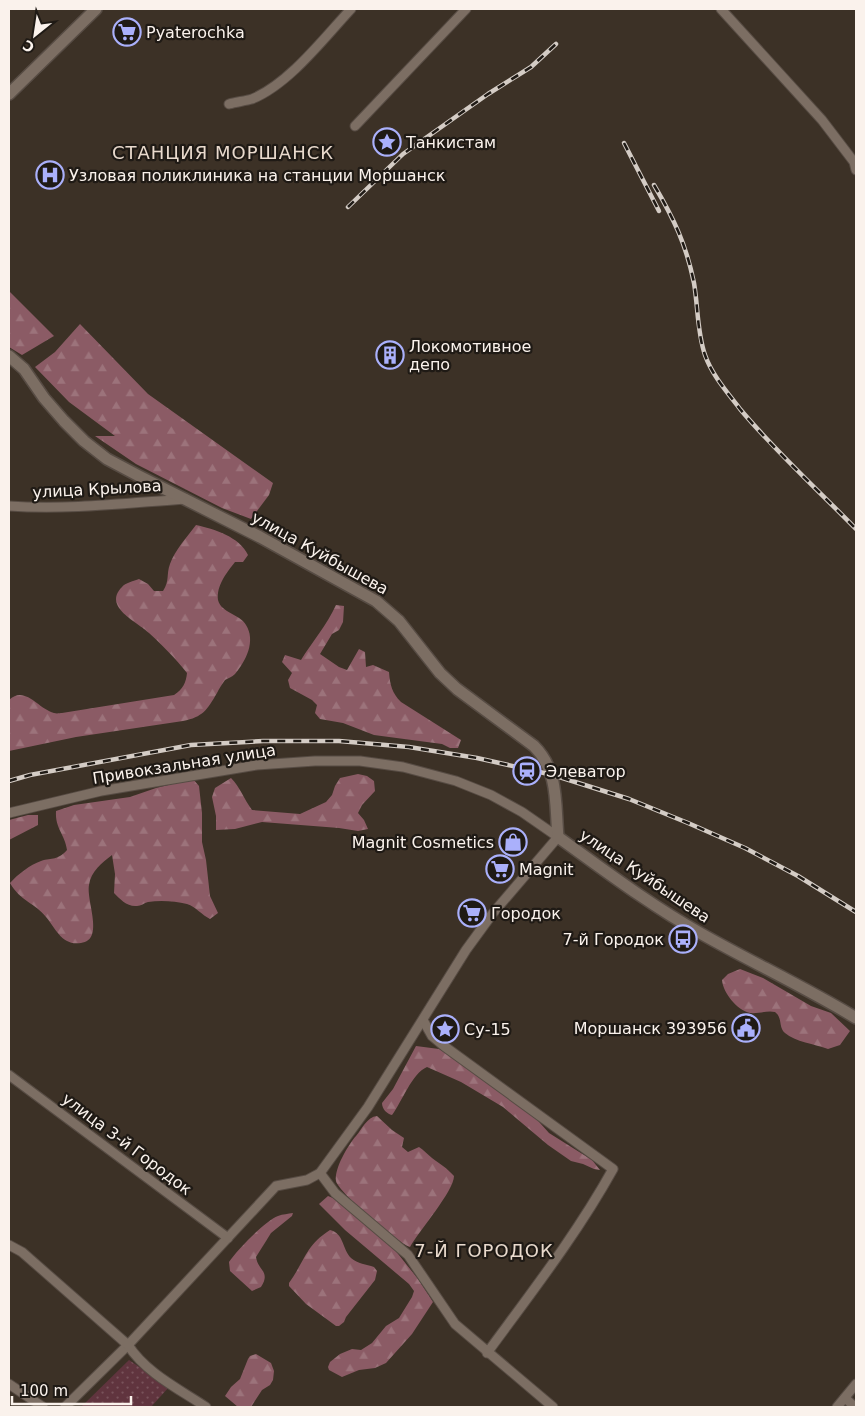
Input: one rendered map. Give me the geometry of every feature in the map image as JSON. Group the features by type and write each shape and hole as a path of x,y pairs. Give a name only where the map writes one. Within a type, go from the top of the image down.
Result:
{"street":[{"path":"9,94 96,9"},
{"path":"229,104 250,99 268,90 287,76 351,9"},
{"path":"356,126 466,9"},
{"path":"721,9 822,120 849,156 856,170"},
{"name":"улица Куйбышева","path":"9,356 24,369 44,398 84,441 108,458 131,472 187,499 340,580 376,601 399,620 440,673 457,689 534,746 543,755 553,776 558,837 675,918 823,998 856,1018"},
{"name":"улица Крылова","path":"9,506 97,506 187,499"},
{"name":"Привокзальная улица","path":"9,813 101,791 257,765 315,761 360,761 403,767 456,781 491,795 522,812 558,837"},
{"path":"65,1407 128,1345 276,1186 306,1180 320,1173 368,1106 466,950 493,913 558,837"},
{"path":"423,1020 432,1036 444,1046 613,1169 595,1202 488,1353"},
{"name":"улица 3-й Городок","path":"9,1075 228,1238"},
{"path":"320,1173 335,1193 408,1255 455,1324 553,1407"},
{"path":"9,1245 22,1252 128,1345 134,1355 145,1366 206,1407"},
{"path":"9,1384 43,1407"},
{"path":"837,1407 856,1384"},
{"path":"844,1398 855,1407"}],"shaded area":[{"path":"129,1360 169,1387 151,1407 81,1407"}],"green space":[{"path":"9,291 54,336 22,355 9,347"},
{"path":"80,324 148,394 273,483 269,495 251,519 222,508 136,464 95,436 115,436 69,402 35,367 55,352"},
{"path":"196,525 211,529 233,539 239,543 248,555 243,562 235,562 232,566 223,580 218,600 223,608 240,618 246,625 249,631 250,644 246,657 239,669 234,675 225,680 204,712 183,721 76,737 9,751 9,700 15,696 26,696 48,711 57,713 174,695 182,688 187,673 174,657 124,613 116,601 117,594 123,586 139,579 148,584 154,591 163,591 172,559"},
{"path":"336,605 344,606 343,622 339,630 332,634 320,654 347,670 359,649 365,652 366,667 373,665 389,672 392,688 398,699 461,740 458,748 450,748 442,744 374,735 343,723 320,719 315,713 317,705 312,700 290,688 288,680 292,673 282,662 285,655 301,660"},
{"path":"358,774 367,776 374,781 375,791 362,805 358,813 368,829 358,831 262,822 235,829 216,830 216,816 212,797 215,788 231,778 252,810 300,814 326,802 332,795 340,778"},
{"path":"193,779 199,786 202,813 202,842 210,896 218,913 210,919 193,907 182,903 157,901 133,906 124,902 114,893 115,874 112,855 104,861 90,880 89,892 93,919 92,935 88,940 74,943 60,936 42,912 18,894 10,883 20,873 33,865 58,857 67,850 57,822 56,811 74,805 130,797 156,788"},
{"path":"28,815 38,815 38,825 9,840 9,820"},
{"path":"740,969 763,978 811,1006 831,1013 850,1031 840,1045 828,1049 789,1036 783,1031 779,1017 775,1012 750,1013 736,1005 728,995 722,980 728,974"},
{"path":"416,1046 439,1049 450,1055 532,1114 549,1133 592,1160 600,1170 571,1161 548,1145 503,1107 461,1082 427,1067 412,1081 392,1115 388,1114 382,1103 393,1089"},
{"path":"377,1116 404,1138 402,1147 408,1152 419,1147 454,1176 442,1201 410,1247 369,1217 339,1187 336,1181 339,1164 349,1145 368,1121"},
{"path":"328,1196 338,1200 395,1250 433,1302 412,1334 386,1363 375,1368 359,1370 342,1377 329,1370 330,1362 340,1354 352,1349 361,1350 372,1343 386,1326 399,1318 414,1291 409,1284 345,1230 319,1204"},
{"path":"293,1213 292,1216 271,1233 256,1257 265,1278 261,1287 252,1291 230,1271 229,1262 245,1243 272,1219 284,1214"},
{"path":"330,1230 338,1234 351,1258 359,1263 374,1267 377,1271 375,1280 339,1326 336,1326 306,1304 289,1286 310,1248"},
{"path":"256,1354 271,1363 274,1371 273,1380 270,1385 262,1390 251,1407 238,1407 225,1396 240,1379 250,1356"}],"railway":[{"path":"348,207 403,154 488,94 531,67 556,44"},
{"path":"624,143 659,211"},
{"path":"654,185 668,209 687,256 694,283 702,346 716,376 754,425 856,529"},
{"path":"9,781 30,775 191,745 263,741 339,741 409,747 477,758 553,775 629,799 745,848 798,876 856,912"}],"place":[{"name":"Pyaterochka","path":"127,32"},
{"name":"Танкистам","path":"387,142"},
{"name":"Узловая поликлиника на станции Моршанск","path":"50,175"},
{"name":"Локомотивное депо","path":"390,355"},
{"name":"Элеватор","path":"527,771"},
{"name":"Magnit Cosmetics","path":"513,842"},
{"name":"Magnit","path":"500,869"},
{"name":"Городок","path":"472,913"},
{"name":"7-й Городок","path":"683,939"},
{"name":"Моршанск 393956","path":"746,1028"},
{"name":"Су-15","path":"445,1029"}],"district":[{"name":"СТАНЦИЯ МОРШАНСК","path":"223,152"},
{"name":"7-Й ГОРОДОК","path":"484,1250"}]}
